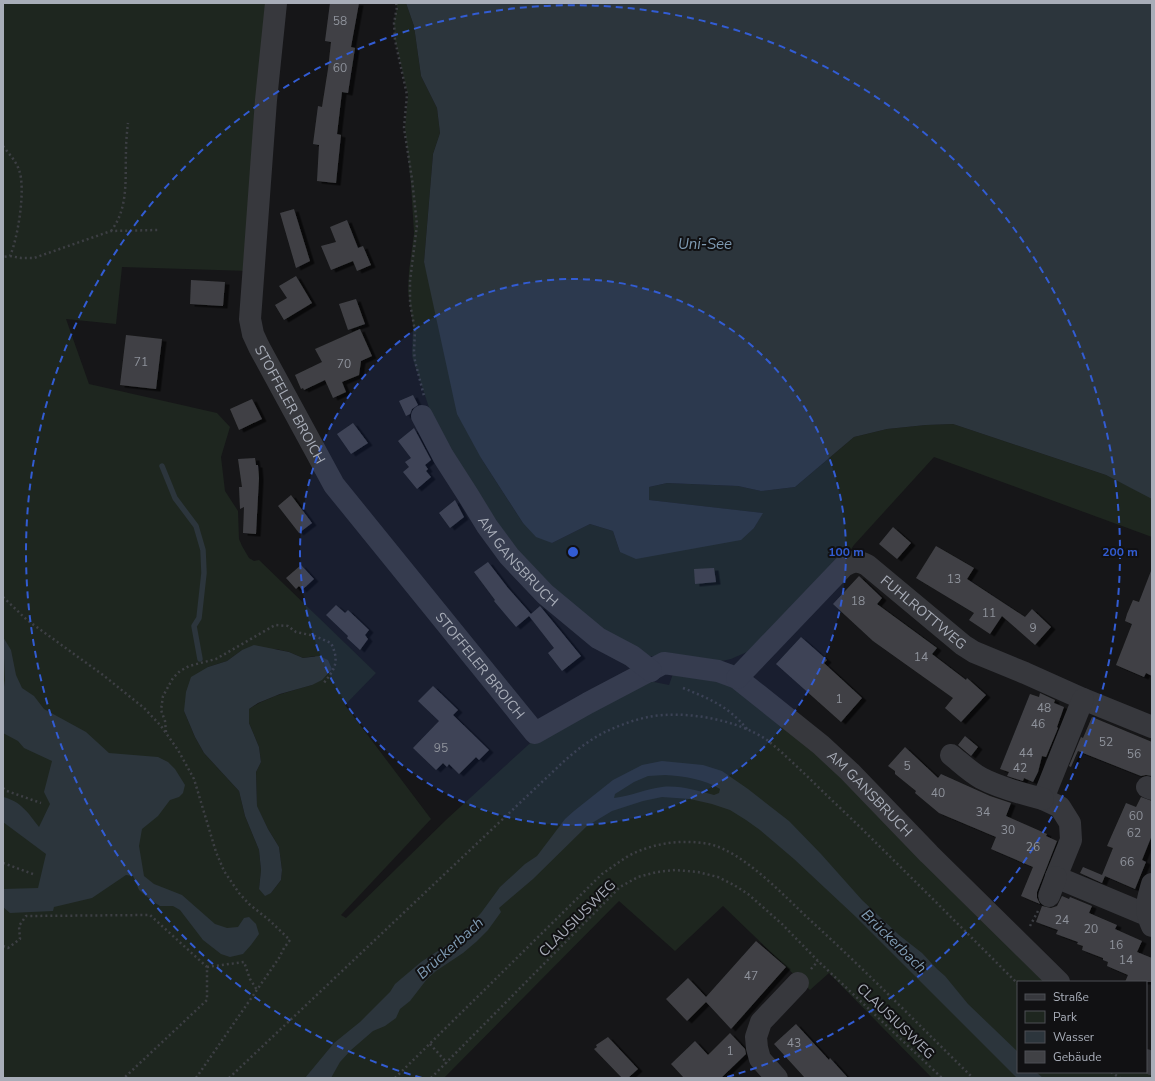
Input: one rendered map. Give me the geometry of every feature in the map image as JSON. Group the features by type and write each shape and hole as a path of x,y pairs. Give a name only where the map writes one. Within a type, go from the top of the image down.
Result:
{"street":[{"name":"STOFFELER BROICH","path":"276,3 266,100 250,311 253,334 334,485 535,733"},
{"name":"AM GANSBRUCH","path":"422,416 443,456 487,526 509,556 545,594 598,638 632,656 651,671"},
{"name":"FUHLROTTWEG","path":"736,678 844,566 853,561 859,561 866,564 957,640 974,652 1083,699"},
{"name":"AM GANSBRUCH","path":"535,733 664,663 718,671 736,678 821,745 850,772 929,854 1058,981"},
{"path":"1043,799 1083,699 1152,727"},
{"path":"951,754 981,778 1022,794 1043,799 1060,807 1070,823 1071,840 1052,887 1149,921 1148,898 1152,884"},
{"path":"769,1075 760,1059 756,1037 761,1022 798,983"}],"path":[{"path":"396,3 397,7 394,23 395,40 407,95 404,128 417,225 411,269 410,303 415,331 415,361 425,404 422,416"},
{"path":"111,231 116,225 121,213 126,186 128,123"},
{"path":"3,146 16,162 20,171 22,187 22,198 14,246 10,256"},
{"path":"3,257 10,256 34,258 111,231 158,230"},
{"path":"3,597 27,620 103,675 144,708 166,733 178,750 194,779 205,821 224,871 239,893 249,904 290,940 196,1078"},
{"path":"166,733 165,721 161,710 163,696 173,678 180,671 189,666 216,659 275,626 288,626 296,632 320,638 332,643 336,653 334,670 323,684"},
{"path":"677,685 712,700 727,709 737,717 746,729"},
{"path":"229,1078 561,764 582,746 604,733 647,717 701,716 746,729 765,739 781,751 1017,983"},
{"path":"3,788 7,791 41,803"},
{"path":"395,1078 602,874 629,856 645,849 681,841 710,844 724,850 756,870 839,947 973,1078"},
{"path":"3,863 33,874"},
{"name":"CLAUSIUSWEG","path":"431,1078 620,887 638,877 657,872 675,870 698,872 718,877 748,894 782,924 818,961 942,1078"},
{"path":"1020,944 1052,887"},
{"path":"3,946 8,948 20,939 19,926 26,916 150,915 208,967 244,962 250,979 257,990"},
{"path":"124,1078 207,1000 208,967"},
{"path":"430,1044 446,1062"}],"green space":[{"path":"3,3 271,3 249,271 122,267 116,324 66,319 89,384 217,413 230,427 221,457 225,491 238,511 239,539 249,558 254,561 259,560 376,673 345,705 431,819 341,915 346,918 447,819 538,736 643,681 669,685 674,671 732,683 790,725 1054,981 1017,981 1017,1073 1147,1073 1152,1067 1152,1078 932,1078 829,973 810,990 723,906 675,951 619,901 444,1078 3,1078","holes":["276,649 289,652 303,658 315,656 312,685 271,698 249,709 249,723 259,747 261,762 256,772 257,807 279,847 282,870 281,880 271,893 259,889 261,870 259,850 245,816 239,791 204,753 195,737 184,711 208,667 227,661 242,650"]},
{"path":"396,3 406,3 414,26 421,76 437,108 440,133 433,154 424,262 481,458 523,523 552,543 590,524 613,531 620,552 754,528 762,513 648,500 649,487 667,483 738,486 761,491 795,487 854,437 887,429 953,424 1106,475 1150,497 1152,499 1152,537 934,457 854,545 839,566 747,652 731,659 717,662 648,656 619,646 547,593 439,438 412,356 413,326 408,291 414,233 405,128 408,95 395,40 394,23 397,7"}],"water":[{"name":"Uni-See","path":"406,3 1152,3 1152,499 1106,475 953,424 926,425 887,429 854,437 795,487 761,491 738,486 667,483 649,487 649,500 763,513 754,528 741,540 636,559 620,552 613,531 590,524 552,543 536,537 523,523 481,458 457,414 424,262 433,154 440,133 437,108 421,76 414,26"},
{"path":"3,637 11,650 16,675 22,688 34,696 44,709 86,732 109,753 158,757 168,762 175,769 185,785 183,793 179,797 170,800 158,816 142,829 139,846 144,876 154,884 182,895 215,924 227,928 238,927 244,918 249,917 256,924 259,934 243,954 230,957 221,954 203,940 180,910 173,906 160,906 139,890 133,876 126,875 92,898 54,907 53,911 10,913 3,907 3,889 38,888 46,854 3,822 3,797 20,805 39,827 50,804 44,792 52,761 24,748 18,741 3,733 3,693 5,680"},
{"path":"254,645 289,652 303,658 319,656 328,660 332,669 322,680 312,685 280,694 258,703 249,709 249,723 259,747 261,762 256,772 257,806 279,847 282,870 281,880 271,893 265,896 259,889 261,870 259,850 245,816 239,791 204,753 195,737 184,711 186,692 191,677 208,667 227,661 242,650"},
{"name":"Brückerbach","path":"662,761 703,765 722,771 748,789 789,821 862,900 899,935 922,953 945,976 968,1004 1017,1051 1017,1073 1037,1073 1043,1078 1017,1078 856,917 794,859 760,830 730,810 690,799 662,797 643,801 612,811 587,826 533,879 499,908 501,912 488,930 476,942 427,979 410,1001 400,1009 396,1018 385,1026 373,1031 351,1050 340,1062 331,1078 305,1078 334,1043 360,1022 390,992 395,984 421,962 456,939 481,913 500,887 525,864 537,856 565,819 613,780 642,765","holes":["665,775 687,777 714,786 720,789 719,793 714,795 689,789 662,787 614,798 615,794 634,782 648,776"]}],"building":[{"path":"330,3 359,3 351,47 355,48 348,93 342,92 337,134 341,135 336,183 317,181 319,145 313,144 318,106 322,107 328,69 331,42 325,41"},
{"path":"294,209 310,261 296,268 280,213"},
{"path":"347,220 358,248 363,246 371,265 357,271 353,261 331,270 321,246 336,242 330,227"},
{"path":"296,276 312,303 284,320 275,305 287,298 279,286"},
{"path":"191,280 225,282 223,306 190,304"},
{"path":"356,299 365,324 348,330 339,304"},
{"path":"360,329 372,356 361,361 359,375 342,382 346,392 333,398 325,380 304,390 303,388 301,389 295,375 322,362 315,349"},
{"path":"126,335 162,339 156,389 120,385"},
{"path":"413,395 418,405 412,409 410,414 406,416 399,401"},
{"path":"252,399 262,419 239,430 230,409"},
{"path":"353,423 368,443 351,454 337,434"},
{"path":"414,428 431,460 425,465 428,469 426,471 431,477 417,489 403,472 409,467 405,462 411,458 398,441"},
{"path":"255,458 256,465 258,465 259,478 256,534 243,533 244,507 240,509 239,487 242,487 238,459"},
{"path":"291,495 312,523 299,533 278,506"},
{"path":"455,500 464,517 450,528 439,513"},
{"path":"893,527 911,543 897,559 879,544"},
{"path":"936,546 974,568 967,579 1025,617 1032,609 1051,627 1035,645 1002,616 990,634 969,620 974,613 916,578"},
{"path":"488,562 531,614 540,606 581,656 562,671 548,653 554,648 529,616 516,627 494,601 495,600 474,572"},
{"path":"301,565 314,579 302,590 299,586 296,589 286,578"},
{"path":"714,568 716,582 695,584 694,569"},
{"path":"1151,571 1152,676 1146,673 1144,677 1116,665 1132,624 1125,621 1127,614 1133,600 1139,602"},
{"path":"859,576 882,598 877,604 937,648 932,654 966,680 967,678 986,695 961,722 945,708 953,698 873,641 833,604"},
{"path":"336,605 345,613 348,610 369,630 365,635 368,639 360,650 326,615"},
{"path":"801,637 827,660 824,663 862,698 841,722 776,664"},
{"path":"433,686 458,710 453,715 489,750 479,760 476,757 459,774 449,764 447,767 443,763 436,770 413,748 439,721 418,701"},
{"path":"1040,693 1055,700 1054,703 1064,707 1057,727 1058,728 1046,757 1042,756 1038,772 1033,782 1024,778 1023,781 1007,776 1009,772 1000,769 1030,694 1039,697"},
{"path":"1092,717 1152,742 1152,776 1141,776 1078,751 1081,744 1071,767 1069,766 1081,737 1083,738"},
{"path":"965,736 978,747 971,756 958,745"},
{"path":"905,747 938,778 941,774 990,796 1011,803 1006,816 1047,834 1046,836 1057,841 1037,892 1037,898 1040,904 1021,896 1033,867 991,849 996,837 939,813 915,793 916,791 895,774 895,771 888,766"},
{"path":"1141,797 1152,801 1152,835 1142,860 1146,862 1135,889 1105,876 1102,883 1080,873 1083,867 1102,875 1113,848 1107,846 1126,803 1136,807"},
{"path":"1062,896 1069,899 1070,897 1092,906 1089,913 1117,925 1115,929 1142,941 1137,952 1152,958 1152,982 1125,981 1128,975 1107,966 1108,962 1103,960 1103,958 1082,950 1083,946 1077,944 1078,942 1056,934 1058,930 1036,922 1042,906 1051,908 1057,906"},
{"path":"756,941 786,967 731,1029 706,1002 687,1021 666,999 688,978 706,997"},
{"path":"796,1024 829,1060 830,1058 848,1078 805,1078 774,1044"},
{"path":"730,1033 745,1049 746,1054 721,1078 684,1078 671,1064 695,1041 708,1055"},
{"path":"608,1037 638,1069 628,1078 622,1078 594,1049 597,1047 596,1045"}],"waterway":[{"path":"162,466 175,498 196,526 203,550 204,573 199,618 194,626 200,659"}]}
